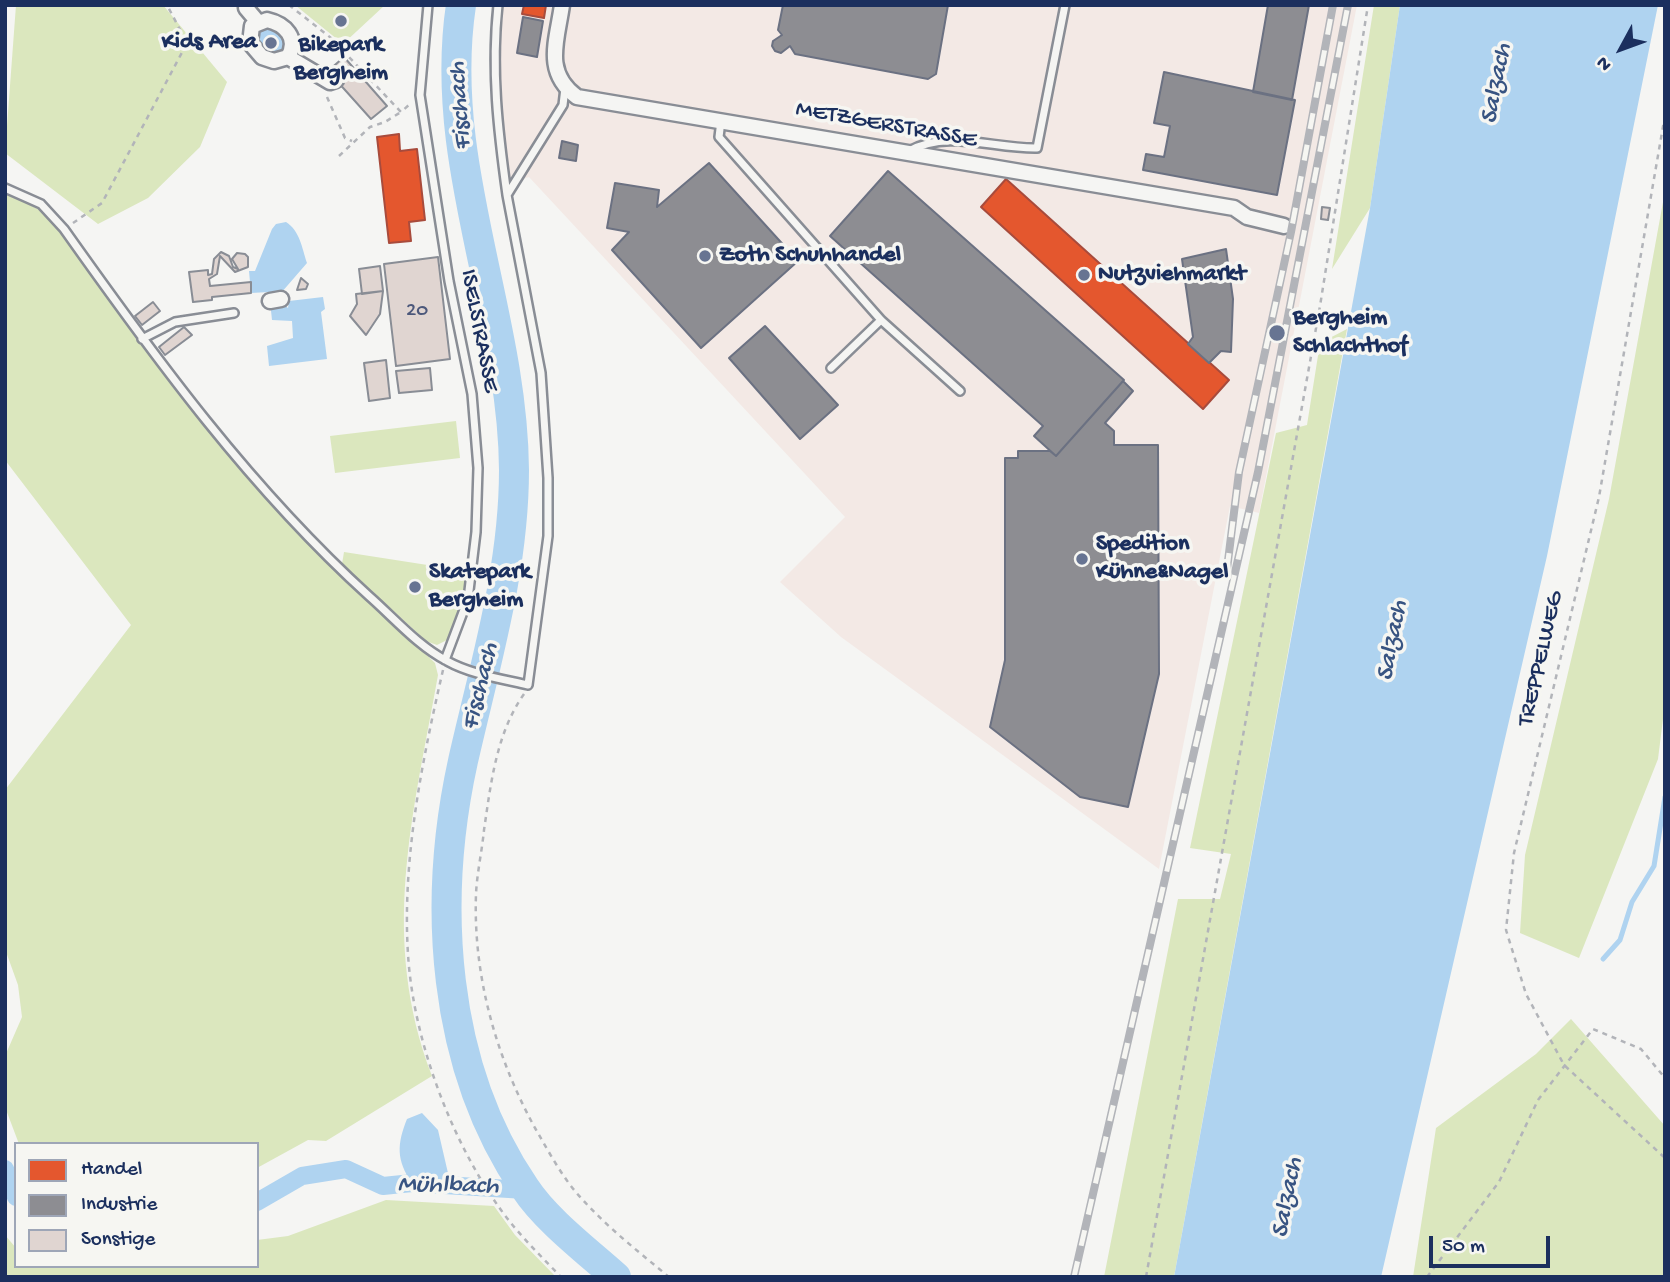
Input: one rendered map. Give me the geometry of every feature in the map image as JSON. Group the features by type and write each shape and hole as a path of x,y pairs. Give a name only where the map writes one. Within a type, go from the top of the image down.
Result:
{"street":[{"path":"562,5 553,66 565,89"},
{"path":"246,8 257,22"},
{"path":"257,22 271,21 284,27 292,38 293,46 288,57"},
{"path":"257,22 249,37 258,54 274,61 288,57 330,82 336,80"},
{"name":"METZGERSTRASSE","path":"565,89 577,97 1234,208 1247,217 1284,226"}],"lane":[{"name":"ISELSTRASSE","path":"428,5 420,95 449,281 472,394 478,468 476,532 468,599 449,662"},
{"path":"5,188 41,204 64,229 182,392 295,523 364,591 425,647 449,662 528,685 533,665 548,536 548,478 541,373 507,195 495,107 493,48 498,5"},
{"path":"906,152 933,140 974,142 1013,149 1037,148 1065,5"},
{"path":"507,195 563,105 565,89"},
{"path":"721,121 719,137 881,320 960,391"},
{"path":"142,339 175,322 234,313"},
{"path":"831,368 881,320"}],"path":[{"path":"64,229 102,203 187,43 167,5"},
{"path":"289,5 331,38 401,112"},
{"path":"1146,1277 1320,306 1368,5"},
{"path":"316,73 345,138 352,141"},
{"path":"339,156 370,127 401,112 420,95"},
{"name":"TREPPELWEG","path":"1665,115 1599,497 1514,853 1506,930 1526,994 1564,1065 1665,1158"},
{"path":"1658,153 1665,154"},
{"path":"449,662 418,806 408,893 408,954 416,1012 443,1101 483,1180 526,1241 561,1277"},
{"path":"517,704 502,732 476,892 477,946 493,1026 522,1105 580,1197 619,1236 669,1277"},
{"path":"1427,1277 1499,1182 1538,1100 1593,1028 1641,1049 1665,1078"}],"shaded area":[{"path":"501,5 1357,5 1259,513 1230,506 1159,869 841,637 780,582 845,517 529,177 511,183 498,113 496,68"}],"green space":[{"path":"16,5 163,5 227,82 200,147 148,198 98,224 5,153"},
{"name":"Bikepark Bergheim","path":"295,5 385,5 343,44"},
{"path":"1374,5 1400,5 1370,208 1332,269"},
{"path":"1665,191 1665,703 1658,759 1579,958 1520,933 1525,855 1609,499"},
{"path":"5,193 38,209 57,228 178,393 295,528 435,663 438,675 411,827 404,925 407,975 416,1025 432,1076 326,1141 308,1140 259,1167 259,1142 18,1142 5,1107 5,1056 22,1017 18,985 5,949 5,790 131,625 5,460"},
{"path":"1347,329 1174,1277 1104,1277 1178,899 1220,899 1231,854 1190,848 1276,433 1307,425 1320,343"},
{"path":"456,421 460,458 335,473 330,436"},
{"name":"Skatepark Bergheim","path":"344,552 466,571 462,602 449,639 437,645 426,641 342,564"},
{"path":"1571,1019 1665,1126 1665,1277 1413,1277 1436,1128 1536,1054"},
{"path":"386,1200 494,1206 515,1235 556,1277 5,1277 5,1235 14,1246 14,1268 259,1268 259,1240 288,1236"}],"water":[{"name":"Salzach","path":"1400,5 1658,5 1547,556 1381,1277 1174,1277 1370,208"},
{"name":"Kids Area","path":"263,27 279,30 286,39 283,53 273,56 264,51 255,37"},
{"path":"286,222 297,235 307,263 281,293 282,303 288,308 289,301 323,297 325,309 321,312 327,359 269,366 267,346 293,338 292,321 272,320 269,292 251,293 249,271 255,271 272,229 276,224"},
{"path":"422,1113 438,1130 451,1186 412,1183 403,1167 400,1144 407,1119"}],"building: Handel":[{"path":"524,5 546,5 544,18 522,14"},
{"path":"399,134 400,151 417,149 425,220 409,222 411,241 389,243 377,137"},
{"name":"Nutzviehmarkt","path":"1006,179 1229,380 1203,409 981,207"}],"building: Industrie":[{"path":"783,5 948,5 936,74 928,79 795,54 790,46 781,53 775,51 773,41 782,35 778,30"},
{"path":"1268,5 1309,5 1292,100 1253,92"},
{"path":"523,17 543,21 537,57 517,53"},
{"path":"1164,72 1295,100 1277,195 1143,170 1146,154 1164,157 1170,126 1154,123"},
{"path":"562,141 578,145 576,161 559,158"},
{"name":"Zoth Schuhhandel","path":"709,163 798,261 701,348 612,250 629,232 607,228 615,183 659,190 657,207"},
{"path":"888,171 1124,380 1056,456 1034,436 1043,426 830,236"},
{"name":"Nutzviehmarkt","path":"1226,249 1233,299 1231,352 1221,351 1209,363 1188,344 1193,337 1182,259"},
{"path":"765,326 838,405 800,439 729,358"},
{"name":"Spedition Kühne&Nagel","path":"1123,381 1133,391 1105,423 1114,431 1114,445 1158,445 1159,674 1128,807 1080,797 990,727 1005,660 1005,458 1018,458 1018,451 1050,451 1056,456"}],"building: Sonstige":[{"path":"344,57 387,106 371,119 328,71"},
{"path":"1322,207 1330,208 1328,220 1321,219"},
{"path":"221,252 229,256 233,267 238,269 232,259 237,253 245,254 248,257 248,267 235,272 220,256 217,274 209,279 210,286 251,282 251,293 193,302 189,272 208,270 208,275 212,274 214,259"},
{"path":"438,257 450,359 396,366 384,264"},
{"path":"380,266 383,291 362,294 359,269"},
{"path":"301,278 308,284 306,289 297,290"},
{"path":"383,291 380,314 366,335 350,316 357,304 356,294"},
{"path":"153,302 160,311 142,325 135,316"},
{"path":"184,327 192,335 165,355 159,347"},
{"path":"386,360 390,398 369,401 364,363"},
{"path":"430,368 432,390 399,393 396,371"}],"waterway":[{"name":"Fischach","path":"461,5 456,64 459,123 467,181 502,353 514,470 513,507 504,580 453,815 447,926 451,981 460,1036 476,1089 497,1140 525,1188 544,1212 616,1277"},
{"path":"1603,959 1620,940 1632,902 1654,866 1665,797"},
{"name":"Mühlbach","path":"5,1169 14,1192"},
{"name":"Mühlbach","path":"259,1201 302,1176 346,1169 383,1186 412,1183 525,1190"}],"railway":[{"path":"1227,569 1239,472 1291,232 1333,5"},
{"path":"1074,1277 1258,472 1348,5"}],"place":[{"name":"Bikepark Bergheim","path":"341,21"},
{"name":"Kids Area","path":"271,43"},
{"name":"Zoth Schuhhandel","path":"705,256"},
{"name":"Nutzviehmarkt","path":"1084,275"},
{"name":"Bergheim Schlachthof","path":"1277,333"},
{"name":"Spedition Kühne&Nagel","path":"1082,559"},
{"name":"Skatepark Bergheim","path":"415,587"}]}
